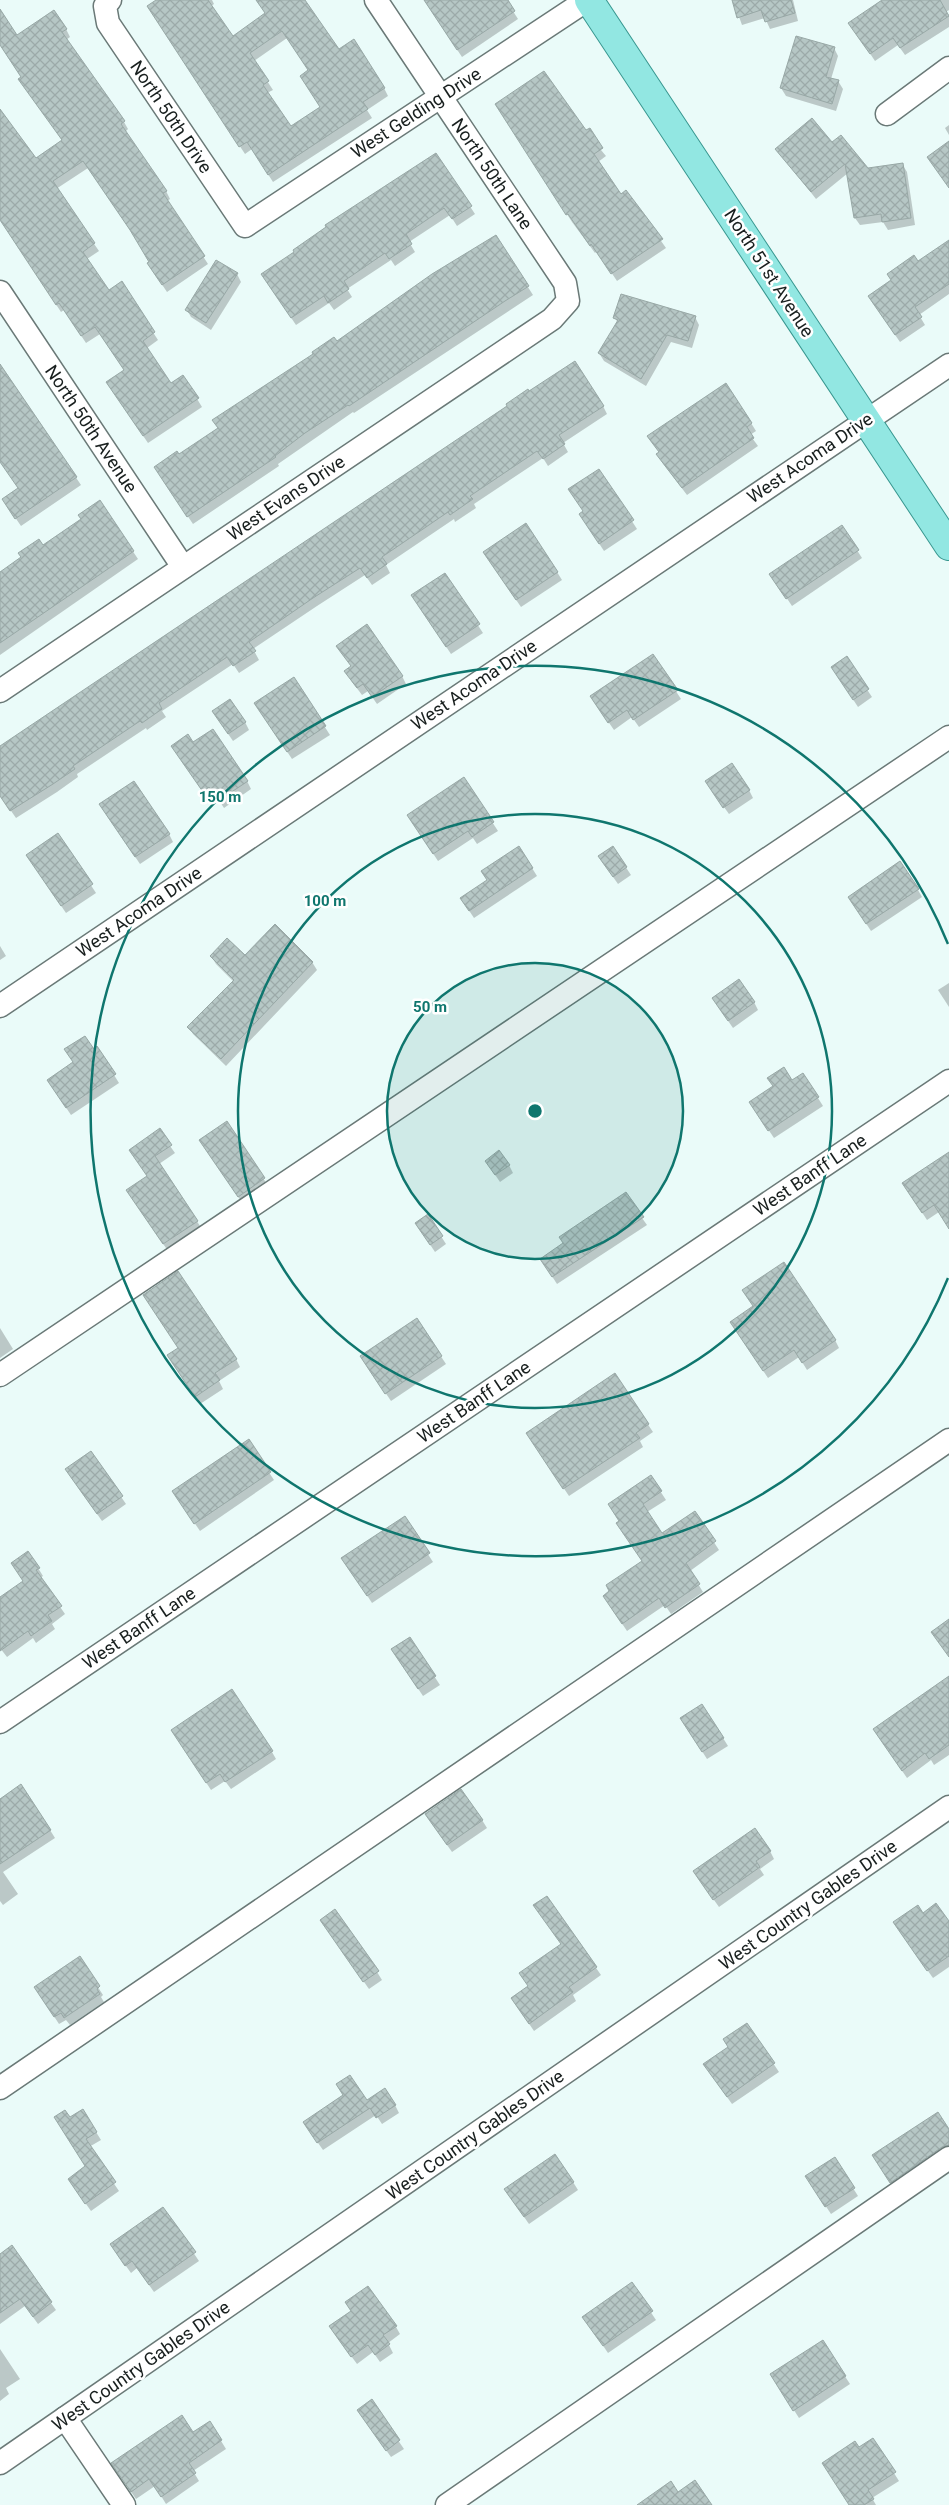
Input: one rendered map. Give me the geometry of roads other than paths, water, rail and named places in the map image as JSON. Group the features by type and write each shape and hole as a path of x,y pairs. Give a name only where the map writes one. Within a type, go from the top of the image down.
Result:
{"main road":[{"name":"North 51st Avenue","path":"588,0 949,546"}],"street":[{"name":"North 50th Lane","path":"376,0 565,283 568,301"},
{"name":"West Gelding Drive","path":"245,226 588,0"},
{"name":"North 50th Drive","path":"108,3 108,23 245,226"},
{"path":"887,114 949,68"},
{"name":"North 50th Avenue","path":"0,292 183,567"},
{"name":"West Evans Drive","path":"0,691 552,319 568,301"},
{"name":"West Acoma Drive","path":"0,1006 949,365"},
{"path":"0,1375 949,737"},
{"name":"West Banff Lane","path":"0,1722 949,1082"},
{"path":"0,2088 949,1440"},
{"name":"West Country Gables Drive","path":"0,2463 949,1807"},
{"path":"447,2505 949,2158"},
{"path":"66,2418 124,2505"}]}
